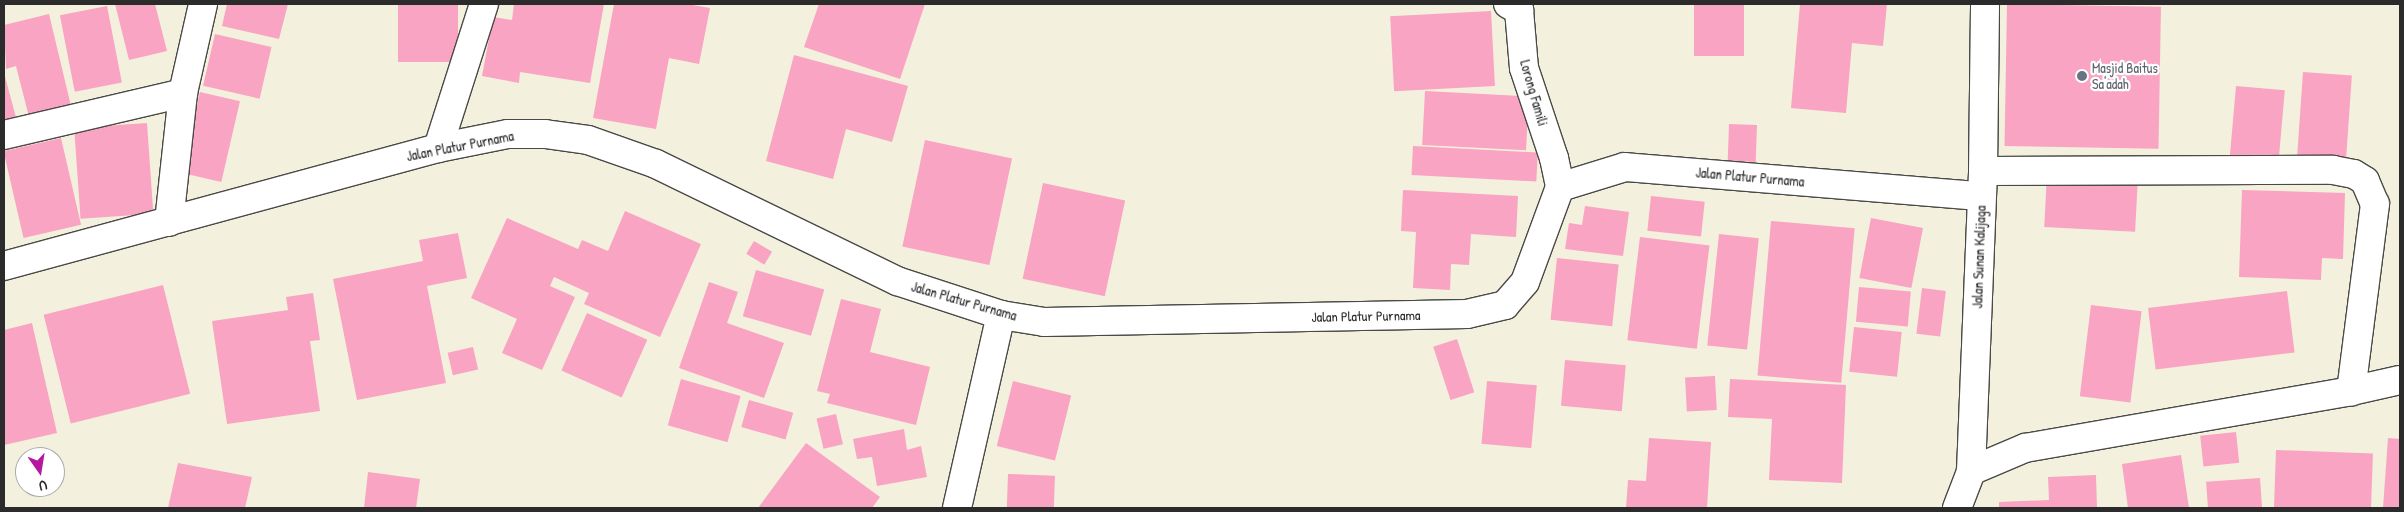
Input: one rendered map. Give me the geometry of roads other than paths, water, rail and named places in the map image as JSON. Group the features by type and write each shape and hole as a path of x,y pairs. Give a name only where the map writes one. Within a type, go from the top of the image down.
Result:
{"street":[{"path":"169,222 183,93 203,4"},
{"path":"438,148 484,4"},
{"name":"Lorong Famili","path":"1508,4 1519,10 1524,68 1554,158 1560,187"},
{"name":"Jalan Sunan Kalijaga","path":"1958,508 1971,472 1982,184 1985,4"},
{"path":"4,135 183,93"},
{"name":"Jalan Platur Purnama","path":"4,266 438,148 508,134 545,134 588,140 656,164 897,281 1001,315 1044,322 1467,314 1505,305 1525,282 1560,187 1625,167 1982,184 2333,170 2354,174 2365,181 2375,204 2351,391"},
{"path":"957,508 1001,315"},
{"path":"1971,472 2025,448 2351,391 2400,380"}],"place":[{"name":"Masjid Baitus Sa'adah","path":"2082,76"}]}
